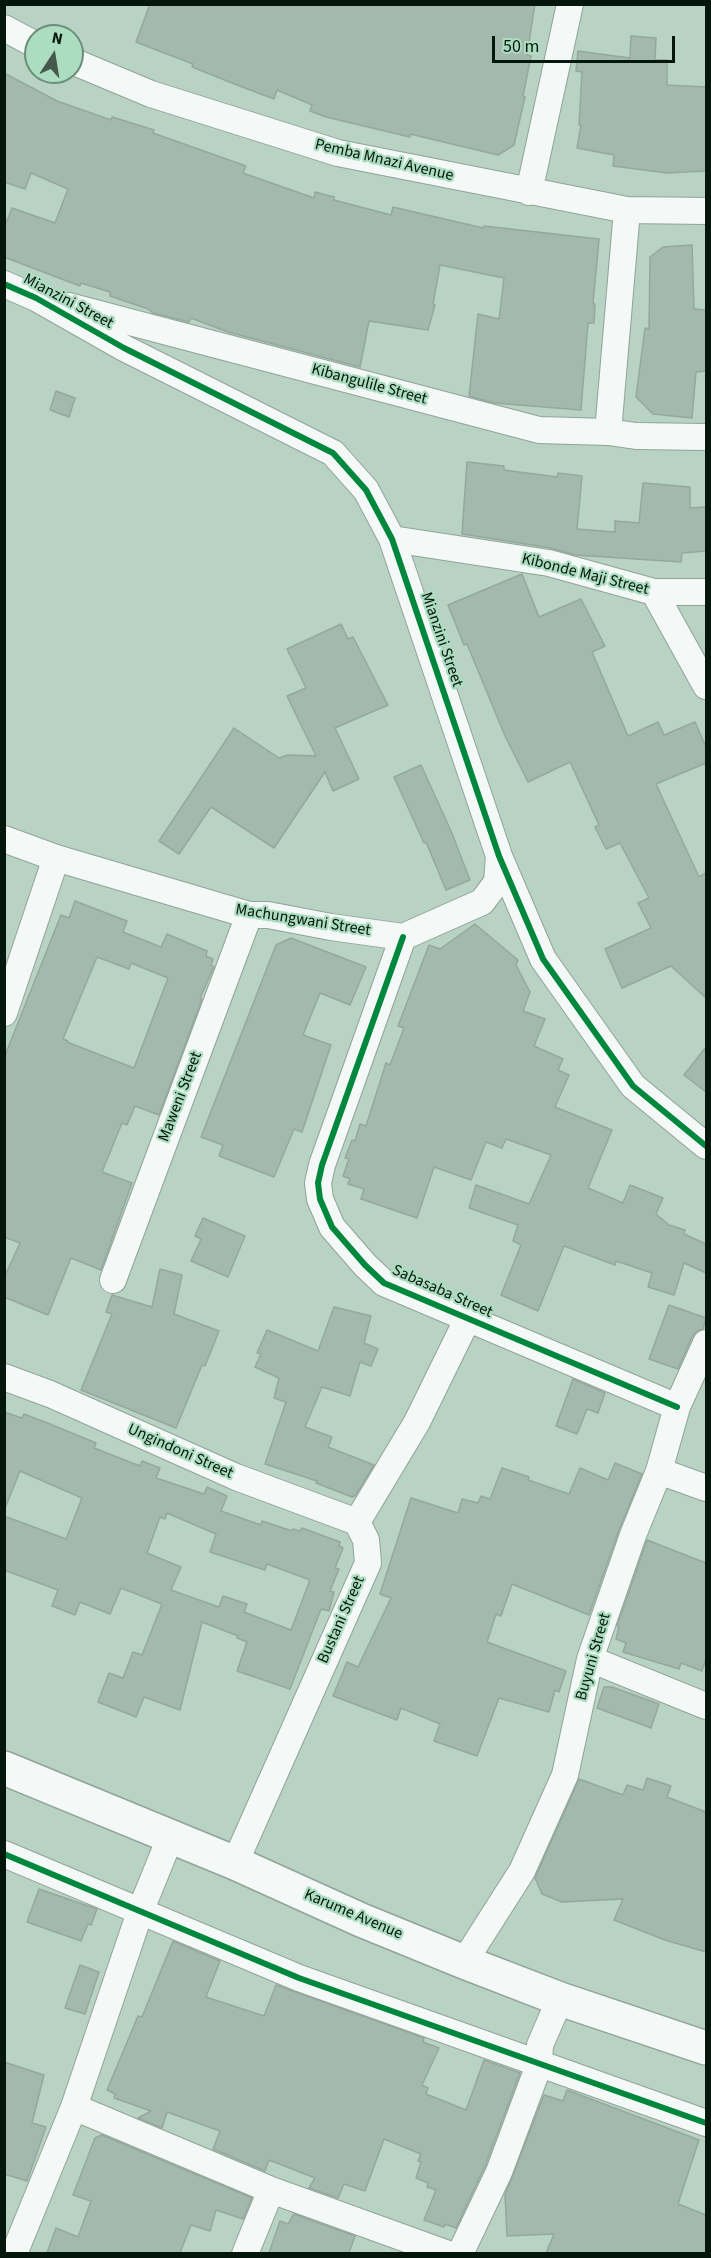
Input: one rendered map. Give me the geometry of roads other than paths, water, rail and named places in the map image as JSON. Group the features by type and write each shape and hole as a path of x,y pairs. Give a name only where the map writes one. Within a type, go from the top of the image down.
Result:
{"main road":[{"name":"Karume Avenue","path":"4,1768 166,1847 235,1863 361,1920 464,1962 555,2008 706,2048"}],"street":[{"path":"530,192 570,4"},
{"path":"4,28 24,39"},
{"name":"Pemba Mnazi Avenue","path":"84,66 151,94 338,153 627,210 706,211"},
{"path":"608,432 627,210"},
{"name":"Mianzini Street","path":"4,284 36,297 124,348 333,453 366,490 392,539 499,856 543,959 633,1086 706,1146"},
{"name":"Kibangulile Street","path":"36,297 539,430 706,438"},
{"name":"Kibonde Maji Street","path":"392,539 549,563 654,592 706,592"},
{"path":"654,592 706,686"},
{"name":"Machungwani Street","path":"4,839 56,858 249,915 268,915 403,937"},
{"path":"403,937 482,902 497,882 499,856"},
{"path":"4,1013 56,858"},
{"name":"Maweni Street","path":"113,1280 249,915"},
{"name":"Sabasaba Street","path":"403,937 321,1165 318,1183 320,1199 332,1227 384,1284 677,1407"},
{"path":"357,1522 417,1422 468,1318"},
{"name":"Buyuni Street","path":"464,1962 522,1871 565,1775 590,1659 633,1535 659,1471 677,1407 706,1343"},
{"name":"Ungindoni Street","path":"4,1377 50,1394 236,1477 357,1522"},
{"path":"659,1471 706,1488"},
{"name":"Bustani Street","path":"235,1863 368,1563 366,1540 357,1522"},
{"path":"590,1659 706,1706"},
{"path":"14,2253 74,2107 140,1912 166,1847"},
{"path":"4,1854 299,1978 539,2055 706,2123"},
{"path":"460,2253 499,2172 555,2008"},
{"path":"74,2107 271,2190 448,2253"},
{"path":"245,2253 271,2190"}]}
